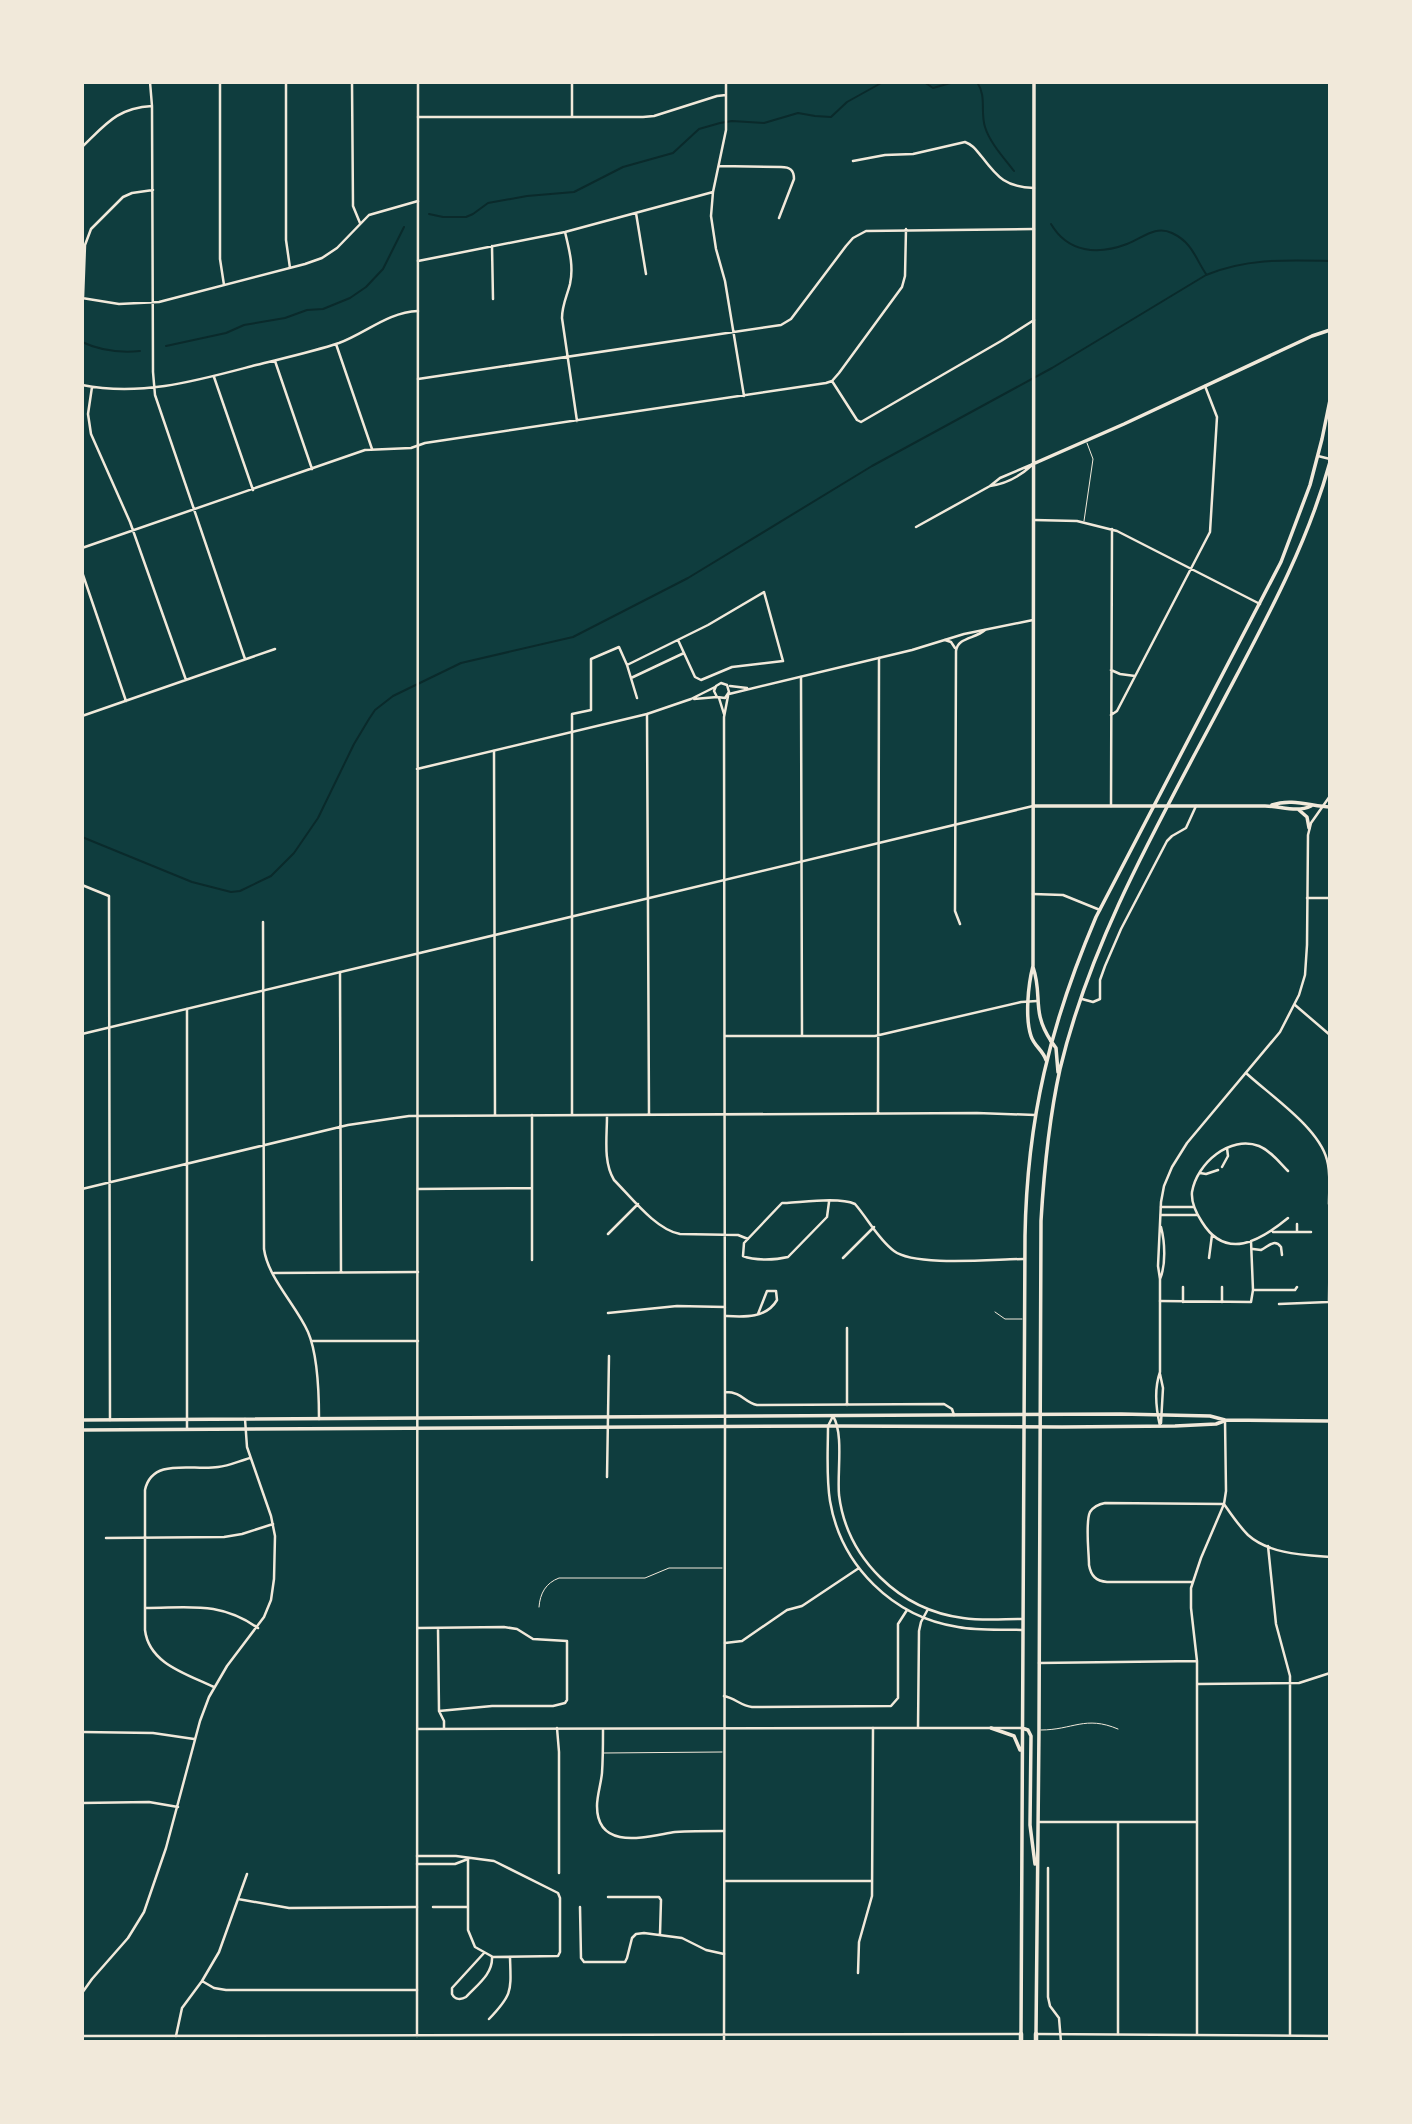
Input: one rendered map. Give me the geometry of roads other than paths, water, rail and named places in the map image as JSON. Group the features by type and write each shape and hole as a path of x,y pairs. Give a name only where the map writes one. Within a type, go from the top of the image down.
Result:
{"highway":[{"path":"1021,2034 1021,2042"},
{"path":"1036,2034 1036,2042"}],"main road":[{"path":"1034,82 1033,966 1029,1001 1031,1036 1046,1060"},
{"path":"1034,464 1330,330"},
{"path":"1021,2034 1024,1259 1028,1173 1035,1115 1051,1041 1076,966 1100,910 1260,604 1294,532 1318,456 1330,400"},
{"path":"1036,2034 1041,1221 1046,1154 1058,1079 1081,999 1116,908 1286,580 1314,515 1330,460"},
{"path":"1033,806 1270,806 1278,803 1306,803 1311,806 1330,807"},
{"path":"1270,806 1278,809 1307,809 1311,806"},
{"path":"1297,809 1307,817 1309,828"},
{"path":"1033,966 1037,979 1041,1025 1056,1048 1058,1079"},
{"path":"82,1420 1163,1414 1213,1416 1225,1420 1330,1421"},
{"path":"82,1430 1160,1426 1216,1424 1225,1420"},
{"path":"991,1728 1014,1736 1019,1745 1022,1763"},
{"path":"1022,1728 1028,1730 1031,1736 1030,1825 1037,1872"}],"street":[{"path":"150,82 154,388 159,412 246,659"},
{"path":"220,82 220,259 224,286"},
{"path":"286,82 286,240 290,268"},
{"path":"352,82 353,206 360,223"},
{"path":"417,2036 418,82"},
{"path":"572,82 572,117"},
{"path":"726,82 726,130 713,192 711,216 726,281 744,396"},
{"path":"418,117 650,116 726,95"},
{"path":"82,147 117,114 132,108 152,106"},
{"path":"853,161 884,155 913,154 965,142 974,148 1005,182 1017,187 1034,188"},
{"path":"719,166 791,169 794,179 779,218"},
{"path":"153,190 123,197 91,229 85,252 83,298 119,304 153,303 313,262 331,253 374,212 418,201"},
{"path":"418,261 565,232 713,192"},
{"path":"636,213 646,274"},
{"path":"82,548 372,449 411,448 832,381 902,287 905,276 905,229"},
{"path":"418,379 781,325 788,322 846,246 858,234 871,230 1034,229"},
{"path":"565,232 572,271 562,311 578,421"},
{"path":"492,246 493,299"},
{"path":"82,385 123,390 181,385 336,344 396,314 418,312"},
{"path":"832,381 857,420 861,422 1034,320"},
{"path":"336,344 372,449"},
{"path":"275,360 312,469"},
{"path":"214,376 253,490"},
{"path":"1111,715 1116,712 1210,532 1217,417 1205,386"},
{"path":"92,387 88,414 91,434 134,530 186,680"},
{"path":"1318,456 1330,460"},
{"path":"916,527 1000,478 1034,464"},
{"path":"1033,520 1084,522 1112,529 1260,604"},
{"path":"1111,806 1112,529"},
{"path":"82,572 126,701"},
{"path":"627,665 708,625 764,592 783,661 732,667 701,680 695,677 678,640"},
{"path":"691,699 724,698 945,639 1033,620"},
{"path":"960,924 955,913 956,651 958,643 985,630"},
{"path":"945,639 951,642 956,651"},
{"path":"572,1115 572,714 591,710 591,659 619,648 638,698"},
{"path":"82,716 275,649"},
{"path":"631,678 684,653"},
{"path":"878,1113 879,658"},
{"path":"1111,670 1135,676"},
{"path":"716,674 720,683 751,689"},
{"path":"801,677 802,1036"},
{"path":"417,769 647,714 691,699 720,683"},
{"path":"724,717 728,686"},
{"path":"715,688 715,693 722,703 724,717 724,2042"},
{"path":"647,714 649,1114"},
{"path":"494,751 495,1115"},
{"path":"1160,1426 1157,1414 1157,1384 1160,1372 1160,1279 1164,1253 1161,1207 1166,1182 1178,1156 1280,1032 1295,1005 1303,983 1306,961 1309,828 1330,796"},
{"path":"82,1034 1033,806"},
{"path":"1081,999 1093,1002 1099,1000 1101,976 1131,909 1167,841 1186,828 1196,806"},
{"path":"82,894 84,885 109,896 110,1420"},
{"path":"1033,894 1063,895 1100,910"},
{"path":"1307,898 1330,898"},
{"path":"263,922 264,1250 273,1273 306,1328 311,1342 319,1419"},
{"path":"340,972 341,1272"},
{"path":"725,1036 879,1036 1037,1001"},
{"path":"1295,1005 1330,1035"},
{"path":"187,1009 187,1429"},
{"path":"1247,1073 1319,1141 1329,1166 1329,1204"},
{"path":"82,1189 341,1126 418,1116 878,1113 1035,1115"},
{"path":"532,1115 532,1260"},
{"path":"607,1115 607,1160 610,1172 614,1180 660,1226 680,1234 740,1235 748,1239"},
{"path":"1288,1171 1260,1146 1239,1142 1227,1147 1212,1159 1200,1172 1192,1192 1194,1207 1212,1235 1230,1245 1251,1241 1270,1232 1288,1218"},
{"path":"1200,1172 1206,1174 1220,1169 1228,1156 1227,1147"},
{"path":"1277,1160 1282,1157"},
{"path":"418,1189 532,1188"},
{"path":"830,1202 827,1217 786,1258 745,1258 743,1246 782,1203 830,1202 855,1203 892,1249 903,1256 914,1259 1024,1259"},
{"path":"608,1234 638,1203"},
{"path":"1161,1207 1194,1207"},
{"path":"1161,1215 1198,1215"},
{"path":"1297,1224 1297,1232"},
{"path":"1279,1304 1329,1302 1330,1225"},
{"path":"844,1258 874,1227"},
{"path":"1270,1232 1311,1232"},
{"path":"1209,1258 1212,1235"},
{"path":"1160,1301 1251,1302 1251,1241"},
{"path":"1253,1250 1261,1250 1275,1243 1281,1247 1282,1255"},
{"path":"273,1273 418,1272"},
{"path":"1253,1272 1260,1272"},
{"path":"1182,1302 1183,1287"},
{"path":"1222,1287 1222,1302"},
{"path":"1253,1290 1296,1290 1297,1287"},
{"path":"725,1316 745,1317 758,1314 768,1311 778,1296 776,1292 767,1291 758,1314"},
{"path":"608,1313 677,1306 725,1307"},
{"path":"847,1328 847,1405"},
{"path":"311,1342 418,1341"},
{"path":"607,1477 609,1356"},
{"path":"1160,1372 1163,1384 1163,1414 1160,1426"},
{"path":"725,1392 740,1394 748,1402 757,1405 944,1404 952,1409 954,1415"},
{"path":"833,1416 828,1426 831,1503 841,1538 859,1567 881,1591 923,1618 960,1628 1023,1630"},
{"path":"833,1416 838,1426 839,1495 850,1535 880,1578 902,1595 928,1609 962,1618 1023,1619"},
{"path":"82,1993 128,1938 144,1912 178,1807 204,1709 227,1666 258,1628 267,1611 273,1589 275,1536 245,1441 245,1419"},
{"path":"1197,2034 1197,1661 1191,1608 1193,1582 1200,1559 1224,1504 1225,1420"},
{"path":"214,1687 164,1662 149,1646 145,1608 145,1492 148,1480 161,1469 219,1467 250,1458"},
{"path":"1193,1582 1097,1580 1091,1574 1089,1565 1089,1517 1095,1506 1105,1503 1224,1504"},
{"path":"1224,1504 1247,1534 1259,1543 1299,1554 1330,1557"},
{"path":"106,1538 224,1537 273,1524"},
{"path":"1268,1546 1276,1624 1290,1683 1290,2035"},
{"path":"725,1643 741,1642 787,1610 802,1606 859,1567"},
{"path":"145,1608 220,1609 239,1615 258,1628"},
{"path":"918,1728 919,1634 928,1609"},
{"path":"724,1696 752,1707 894,1705 898,1698 898,1624 907,1610"},
{"path":"960,1628 962,1618"},
{"path":"418,1628 512,1627 533,1639 567,1641 565,1703 553,1706 492,1706 439,1711"},
{"path":"438,1628 439,1711 444,1728"},
{"path":"1039,1663 1197,1661"},
{"path":"1197,1684 1299,1683 1330,1673"},
{"path":"557,1728 559,1873"},
{"path":"603,1728 597,1807 599,1819 605,1828 615,1836 627,1839 684,1831 724,1831"},
{"path":"858,1973 859,1942 871,1904 873,1728"},
{"path":"417,1729 1022,1728"},
{"path":"82,1732 153,1733 195,1740"},
{"path":"82,1803 149,1802 178,1807"},
{"path":"1038,1822 1197,1822"},
{"path":"1118,1823 1118,2034"},
{"path":"417,1856 456,1856 500,1863 559,1895 558,1956 492,1956 475,1947 470,1939 468,1859"},
{"path":"417,1864 455,1864 468,1859"},
{"path":"1048,1868 1048,1997 1050,2007 1059,2018 1061,2042"},
{"path":"176,2036 182,2008 219,1952 247,1874"},
{"path":"724,1881 872,1881"},
{"path":"608,1897 659,1897 660,1934"},
{"path":"238,1899 289,1908 417,1907"},
{"path":"433,1907 468,1907"},
{"path":"580,1907 580,1958 584,1962 622,1963 627,1958 633,1936 640,1933 682,1938 706,1950 724,1954"},
{"path":"484,1953 452,1988 452,1994 456,1998 461,2000 466,1997 488,1973 492,1956"},
{"path":"489,2019 508,1996 510,1957"},
{"path":"202,1981 226,1990 417,1990"},
{"path":"82,2036 149,2039 176,2036 1021,2034"},
{"path":"1036,2034 1330,2036"},
{"path":"499,2035 499,2042"},
{"path":"506,2035 506,2042"}],"lane":[{"path":"1084,522 1093,459 1086,441"},
{"path":"995,1312 1005,1319 1024,1319"},
{"path":"540,1607 545,1587 559,1578 645,1578 668,1568 724,1568"},
{"path":"1039,1730 1062,1729 1088,1722 1118,1729"},
{"path":"603,1753 724,1752"}],"waterway":[{"path":"429,214 466,217 488,203 574,192 623,167 673,153 699,129 732,121 764,123 798,113 831,117 847,102 883,82"},
{"path":"924,82 933,88 954,82"},
{"path":"977,82 982,93 987,133 1014,171"},
{"path":"1051,224 1066,241 1084,249 1095,250 1127,244 1155,231 1166,231 1189,246 1206,274"},
{"path":"166,346 226,333 244,325 285,318 307,310 323,309 350,298 366,287 383,269 404,227"},
{"path":"82,837 192,882 231,892 240,891 271,876 294,853 318,818 369,719 375,710 393,696 461,663 573,637 688,578 872,466 1052,368 1206,275 1252,263 1330,261"},
{"path":"82,342 110,351 140,351"}]}
